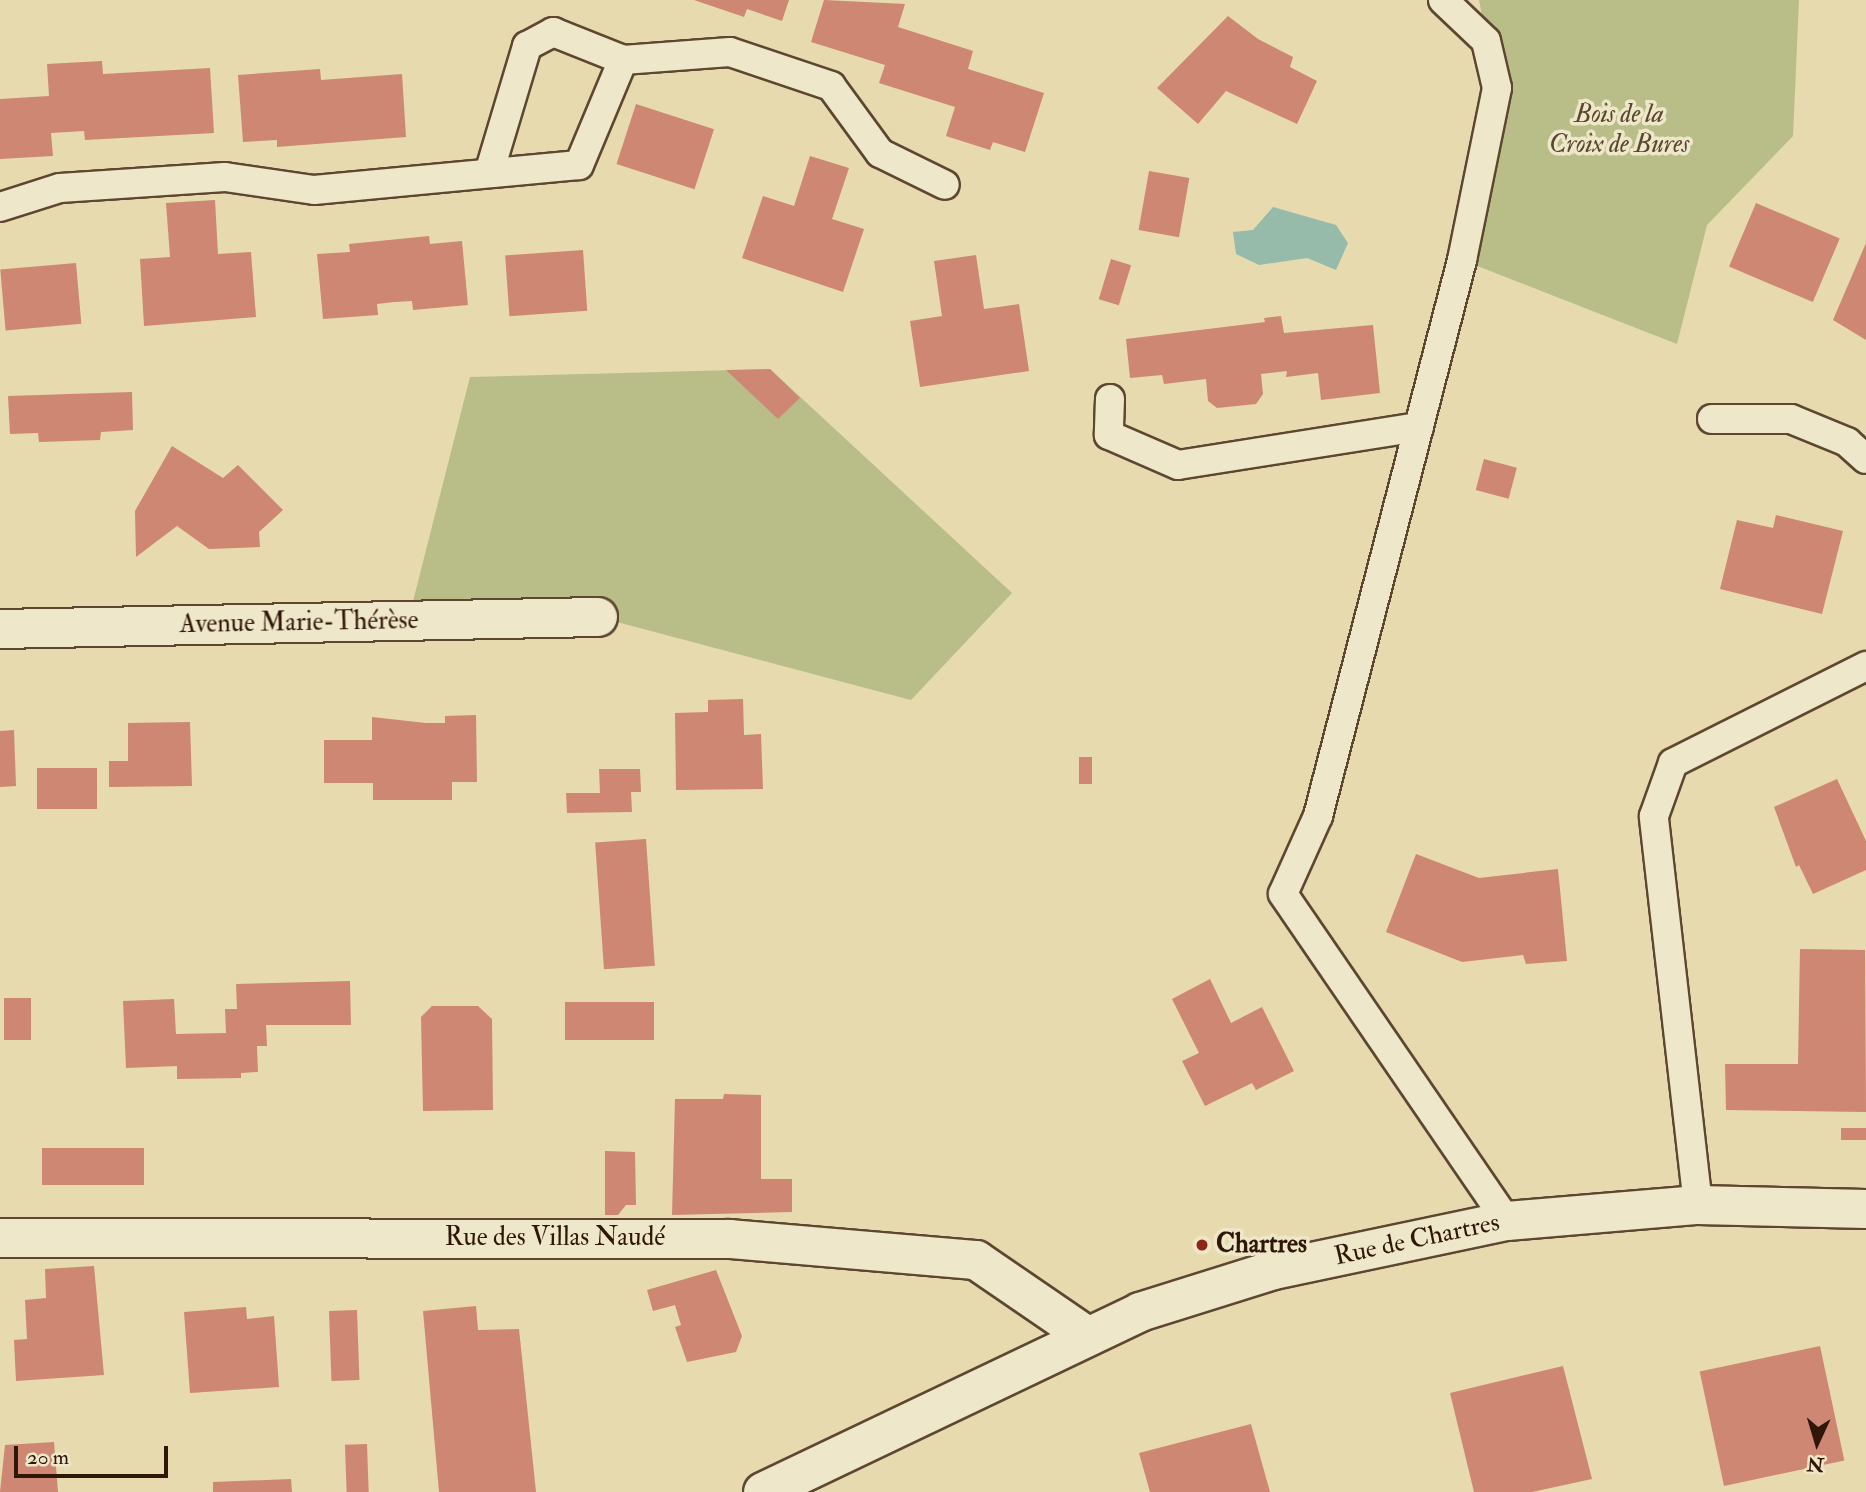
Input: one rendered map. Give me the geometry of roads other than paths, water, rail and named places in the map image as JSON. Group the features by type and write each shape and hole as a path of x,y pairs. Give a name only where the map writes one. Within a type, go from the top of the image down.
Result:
{"street":[{"name":"Avenue Marie-Thérèse","path":"0,629 598,617"},
{"name":"Rue de Chartres","path":"763,1492 1140,1312 1274,1270 1507,1221 1698,1205 1866,1209"},
{"name":"Rue des Villas Naudé","path":"0,1238 730,1239 976,1260 1087,1336"}],"lane":[{"path":"1443,0 1486,41 1497,88 1462,260 1318,816 1283,894 1507,1221"},
{"path":"489,173 527,46 553,32 623,60 730,52 831,86 880,153 945,186"},
{"path":"0,207 60,188 211,177 314,190 579,165 623,60"},
{"path":"1110,399 1108,435 1178,465 1419,427"},
{"path":"1712,419 1791,419 1847,442 1866,459"},
{"path":"1698,1205 1654,816 1673,763 1866,666"}],"place":[{"name":"Chartres","path":"1202,1245"}],"park label":[{"name":"Bois de la Croix de Bures","path":"1619,130"}]}
